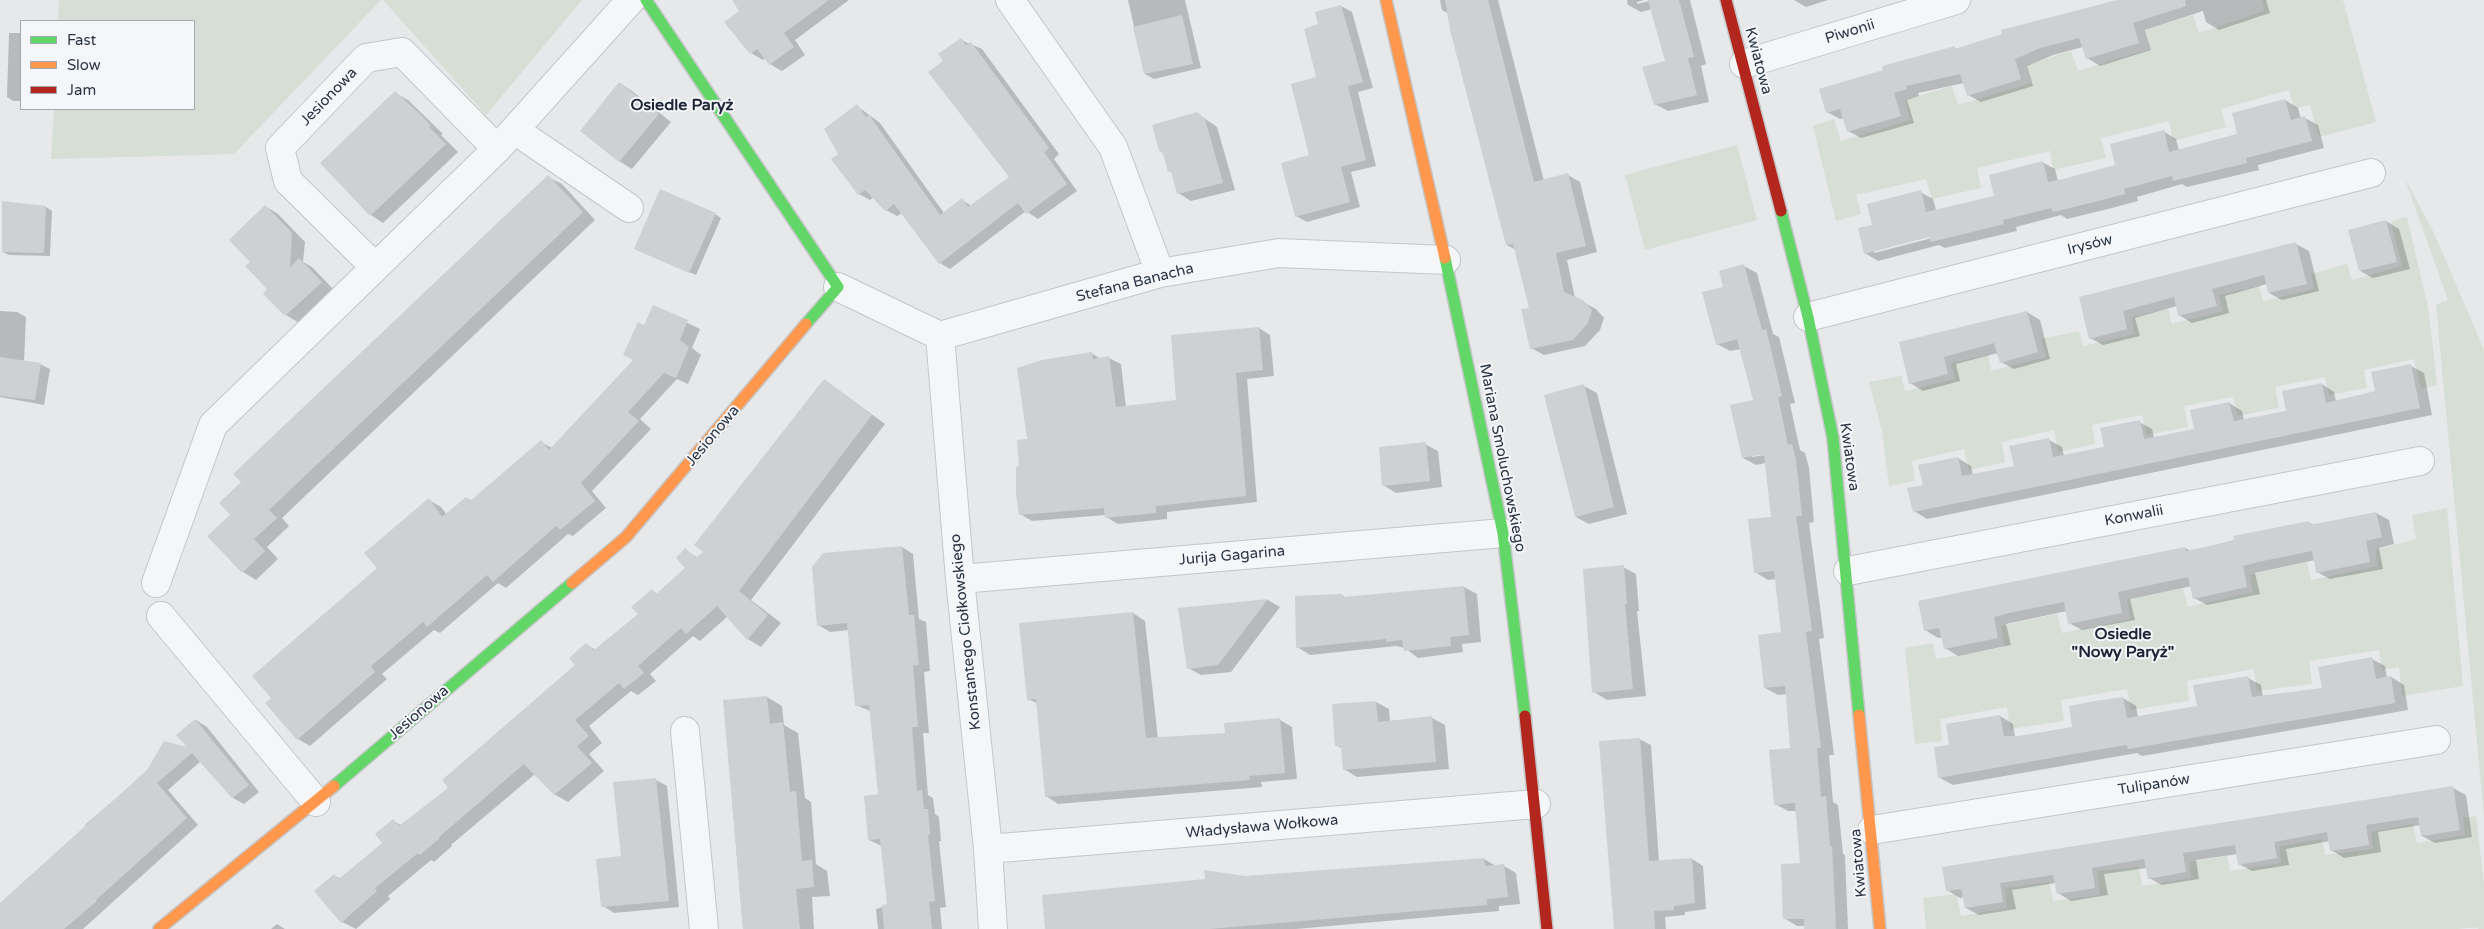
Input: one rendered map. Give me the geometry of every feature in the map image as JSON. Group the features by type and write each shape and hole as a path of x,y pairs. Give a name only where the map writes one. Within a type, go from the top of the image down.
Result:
{"street":[{"path":"156,583 213,425 506,140 630,0"},
{"path":"646,0 838,287 940,336"},
{"path":"1010,0 1113,147 1160,273"},
{"name":"Mariana Smoluchowskiego","path":"1386,0 1446,260 1503,534 1536,804 1547,929"},
{"name":"Kwiatowa","path":"1726,0 1808,317 1833,438 1848,571 1880,929"},
{"name":"Piwonii","path":"1744,64 1956,0"},
{"name":"Jesionowa","path":"375,267 288,181 280,148 366,58 402,52 506,140 629,208"},
{"name":"Irysów","path":"1808,317 2372,173"},
{"name":"Stefana Banacha","path":"940,336 1160,273 1279,253 1446,260"},
{"name":"Jesionowa","path":"159,929 316,802 626,537 838,287"},
{"name":"Konstantego Ciołkowskiego","path":"940,336 960,580 988,849 993,929"},
{"name":"Konwalii","path":"1848,571 2420,461"},
{"name":"Jurija Gagarina","path":"960,580 1503,534"},
{"path":"161,616 316,802"},
{"path":"686,731 704,929"},
{"name":"Tulipanów","path":"1872,830 2436,740"},
{"name":"Władysława Wołkowa","path":"988,849 1536,804"}],"shaded area":[{"path":"59,0 381,0 234,154 51,159 54,110 195,110 195,20 58,20"},
{"path":"383,0 582,0 486,115"},
{"path":"2262,0 2343,0 2376,122 2319,137 2310,105 2294,109 2289,90 2221,109 2226,127 2173,141 2169,121 2101,138 2106,158 2053,170 2050,151 1977,168 1981,188 1932,199 1926,179 1856,195 1861,214 1836,221 1813,126 1834,119 1841,141 1910,120 1905,100 1952,86 1958,105 2031,83 2026,65 2071,51 2078,71 2150,49 2146,30 2193,15 2199,33 2264,11"},
{"path":"1737,145 1757,220 1645,250 1625,175"},
{"path":"2405,179 2434,233 2484,350 2484,817 2436,305 2448,300"},
{"path":"2407,217 2428,307 2437,385 2421,389 2414,359 2364,370 2367,388 2329,395 2325,377 2275,387 2279,408 2238,416 2233,397 2184,406 2188,427 2147,435 2142,415 2092,425 2095,444 2058,452 2054,430 2002,442 2005,462 1969,470 1964,449 1912,461 1915,481 1889,486 1882,431 1869,382 1901,376 1905,391 1955,379 1951,363 1988,355 1991,371 2046,357 2041,339 2079,331 2083,346 2134,334 2132,317 2168,309 2172,324 2223,311 2219,295 2259,286 2263,301 2314,289 2311,274 2347,264 2352,280 2402,266 2391,221"},
{"path":"2447,508 2463,686 2402,696 2399,667 2382,670 2379,650 2309,661 2312,684 2257,691 2254,669 2187,681 2189,701 2131,710 2127,689 2061,700 2064,721 2010,729 2007,707 1940,719 1942,741 1915,744 1905,648 1933,643 1936,659 2005,647 2001,626 2057,614 2062,633 2130,619 2127,599 2183,588 2188,607 2253,592 2250,575 2307,562 2311,580 2378,566 2375,550 2416,539 2412,515"},
{"path":"2476,816 2484,884 2484,929 2478,929 2477,927 2458,929 1926,929 1923,898 1956,894 1961,916 2007,908 2005,888 2049,882 2053,901 2100,895 2097,871 2139,867 2142,886 2191,878 2189,862 2227,856 2230,871 2281,863 2279,846 2322,839 2325,855 2373,849 2371,832 2413,824 2417,843 2465,835 2463,818"}],"building":[{"path":"732,0 829,0 784,33 794,47 769,65 757,49 750,54 724,22 739,11"},
{"path":"1445,0 1488,0 1534,182 1568,173 1586,246 1556,253 1564,292 1583,300 1592,310 1588,323 1573,340 1530,349 1521,309 1529,308 1513,244 1506,245 1450,30"},
{"path":"1648,0 1679,0 1694,57 1688,58 1697,95 1654,105 1642,67 1665,61"},
{"path":"2117,0 2185,0 2186,6 2133,23 2139,43 2086,59 2079,38 2040,48 2015,59 2021,79 1967,96 1960,74 1906,86 1907,89 1894,93 1901,116 1847,132 1840,109 1826,113 1819,89 1883,70 1882,66 1955,46 1955,49 2002,34 2001,30"},
{"path":"1341,5 1363,82 1348,86 1366,160 1341,167 1350,202 1295,217 1281,163 1309,155 1291,84 1316,77 1304,29 1318,24 1315,12"},
{"path":"1182,15 1193,64 1144,74 1133,27"},
{"path":"961,38 966,45 971,42 1049,148 1044,152 1067,184 1026,214 1018,203 939,264 894,204 885,211 865,190 858,195 831,159 838,154 824,129 857,104 866,117 869,115 940,215 962,198 968,207 1009,177 928,72 943,61 938,54"},
{"path":"619,82 659,114 619,162 580,131"},
{"path":"395,91 422,116 431,126 429,127 446,144 370,216 320,163"},
{"path":"2285,99 2291,120 2305,116 2312,141 2246,158 2247,163 2173,181 2172,176 2124,189 2125,194 2098,201 2053,212 2051,208 2003,220 2004,224 1931,242 1929,237 1864,254 1858,228 1872,225 1867,204 1921,190 1926,212 1994,196 1989,175 2043,161 2048,182 2063,179 2115,165 2110,144 2164,130 2169,152 2237,134 2232,113"},
{"path":"1197,112 1205,119 1223,183 1177,194 1171,171 1168,172 1163,153 1159,151 1152,125"},
{"path":"548,175 583,212 269,510 277,518 254,539 265,551 242,573 207,536 230,515 219,503 241,482 233,474"},
{"path":"660,189 716,213 689,273 634,249"},
{"path":"2,201 46,206 44,253 2,252"},
{"path":"265,205 292,233 290,268 299,258 322,282 285,316 263,294 267,289 245,266 250,262 229,240"},
{"path":"2386,220 2397,262 2359,271 2348,230"},
{"path":"2296,242 2307,284 2268,293 2264,275 2212,289 2217,306 2178,316 2174,297 2123,311 2127,329 2089,339 2079,297"},
{"path":"1744,264 1762,330 1766,329 1782,396 1778,397 1788,445 1792,444 1796,460 1802,516 1796,516 1812,631 1806,632 1821,748 1817,748 1821,797 1826,796 1830,846 1832,846 1836,929 1804,929 1804,919 1783,919 1781,864 1800,863 1795,803 1774,805 1769,750 1790,748 1785,686 1764,688 1758,635 1781,632 1774,571 1754,573 1748,519 1771,517 1764,454 1742,458 1730,405 1753,400 1737,339 1716,345 1702,292 1723,287 1719,271"},
{"path":"653,305 688,320 680,340 689,347 676,378 664,373 628,412 639,421 581,483 595,501 560,530 556,526 493,582 487,575 427,627 423,622 371,666 375,672 297,740 265,703 271,698 252,676 377,568 364,553 429,498 442,517 466,497 470,501 541,440 549,450 633,360 623,355 638,322 644,325"},
{"path":"2027,311 2038,352 2000,363 1994,343 1944,357 1948,374 1909,384 1899,342"},
{"path":"1259,327 1263,370 1236,373 1246,496 1156,506 1156,513 1105,518 1104,508 1019,515 1016,494 1016,467 1019,466 1017,440 1027,439 1017,368 1042,360 1092,352 1093,359 1109,356 1116,407 1176,400 1171,335"},
{"path":"0,357 41,363 35,400 0,396"},
{"path":"2411,364 2420,408 1913,512 1907,488 1923,485 1918,465 1958,457 1962,476 2014,466 2009,446 2049,438 2053,457 2104,447 2100,428 2140,420 2144,439 2194,429 2190,410 2229,402 2234,421 2286,411 2282,391 2322,383 2326,403 2375,391 2371,372"},
{"path":"824,379 872,415 739,591 768,615 747,640 717,606 686,634 681,628 638,666 644,673 624,689 619,683 575,720 589,736 577,746 592,763 554,795 524,764 420,855 418,853 375,888 377,891 341,923 314,891 334,874 339,879 382,843 375,834 393,819 399,826 448,788 442,780 575,665 569,658 586,643 594,650 638,614 631,607 652,589 656,594 685,568 676,558 685,548 696,558 703,552 694,545"},
{"path":"1584,384 1614,507 1575,517 1544,395"},
{"path":"1426,442 1430,481 1382,486 1379,447"},
{"path":"2376,512 2382,537 2366,541 2370,562 2316,573 2312,551 2258,562 2243,566 2247,587 2193,599 2188,577 2118,592 2122,613 2068,624 2064,602 2009,613 1994,617 1998,638 1944,649 1939,628 1924,631 1918,601 2185,547 2186,551 2234,541 2233,536 2309,521 2310,525"},
{"path":"902,546 909,615 914,615 919,665 913,666 918,727 912,727 917,791 922,790 924,809 928,809 930,835 928,835 935,901 929,902 932,929 884,929 882,905 887,904 880,839 868,840 864,796 878,794 869,705 855,706 847,623 817,626 812,567 823,553"},
{"path":"1624,565 1627,604 1625,604 1633,689 1592,693 1583,569"},
{"path":"1464,586 1469,635 1450,637 1451,646 1404,651 1402,640 1386,642 1386,639 1296,648 1295,596 1342,594 1343,597"},
{"path":"1268,599 1218,665 1187,669 1178,608"},
{"path":"1133,612 1146,738 1225,733 1224,723 1280,718 1285,773 1249,776 1250,780 1045,797 1036,699 1027,700 1019,623"},
{"path":"2372,657 2376,679 2391,676 2395,703 2128,749 2127,745 1938,778 1934,747 1949,745 1946,724 2000,715 2004,736 2019,736 2072,727 2069,706 2123,697 2127,718 2197,706 2193,685 2248,676 2252,697 2322,688 2318,667"},
{"path":"767,696 770,724 783,722 790,792 796,791 802,861 812,860 814,887 796,889 800,929 743,929 723,700"},
{"path":"1376,701 1378,722 1432,716 1436,762 1343,770 1341,746 1335,746 1332,704"},
{"path":"195,719 249,785 232,798 192,753 157,783 187,818 97,901 64,929 0,929 0,903 147,770 164,741 187,747 176,735"},
{"path":"1640,738 1649,861 1692,858 1695,903 1674,906 1674,910 1654,911 1655,929 1614,929 1599,741"},
{"path":"656,778 669,901 601,907 596,859 621,856 613,782"},
{"path":"2453,786 2460,830 2421,836 2418,817 2366,825 2369,845 2330,851 2327,832 2274,842 2277,858 2238,865 2235,845 2183,853 2186,872 2148,879 2144,859 2092,868 2095,888 2057,894 2053,875 2000,883 2003,902 1965,908 1961,889 1946,891 1942,867"},
{"path":"1484,858 1485,866 1504,864 1508,897 1487,899 1487,905 1209,929 1045,929 1042,895 1205,879 1204,870 1245,876"}],"traffic: fast":[{"path":"646,0 838,287 806,324"},
{"path":"1781,211 1808,317 1833,438 1859,715"},
{"path":"1445,258 1503,533 1525,716"},
{"path":"334,786 572,583"}],"traffic: slow":[{"path":"1386,0 1445,258"},
{"path":"572,583 626,537 806,324"},
{"path":"1859,715 1880,929"},
{"path":"159,929 334,786"}],"traffic: jam":[{"path":"1726,0 1781,211"},
{"path":"1525,716 1547,929"}],"district":[{"name":"Osiedle Paryż","path":"682,106"},
{"name":"Osiedle \"Nowy Paryż\"","path":"2123,644"}]}
